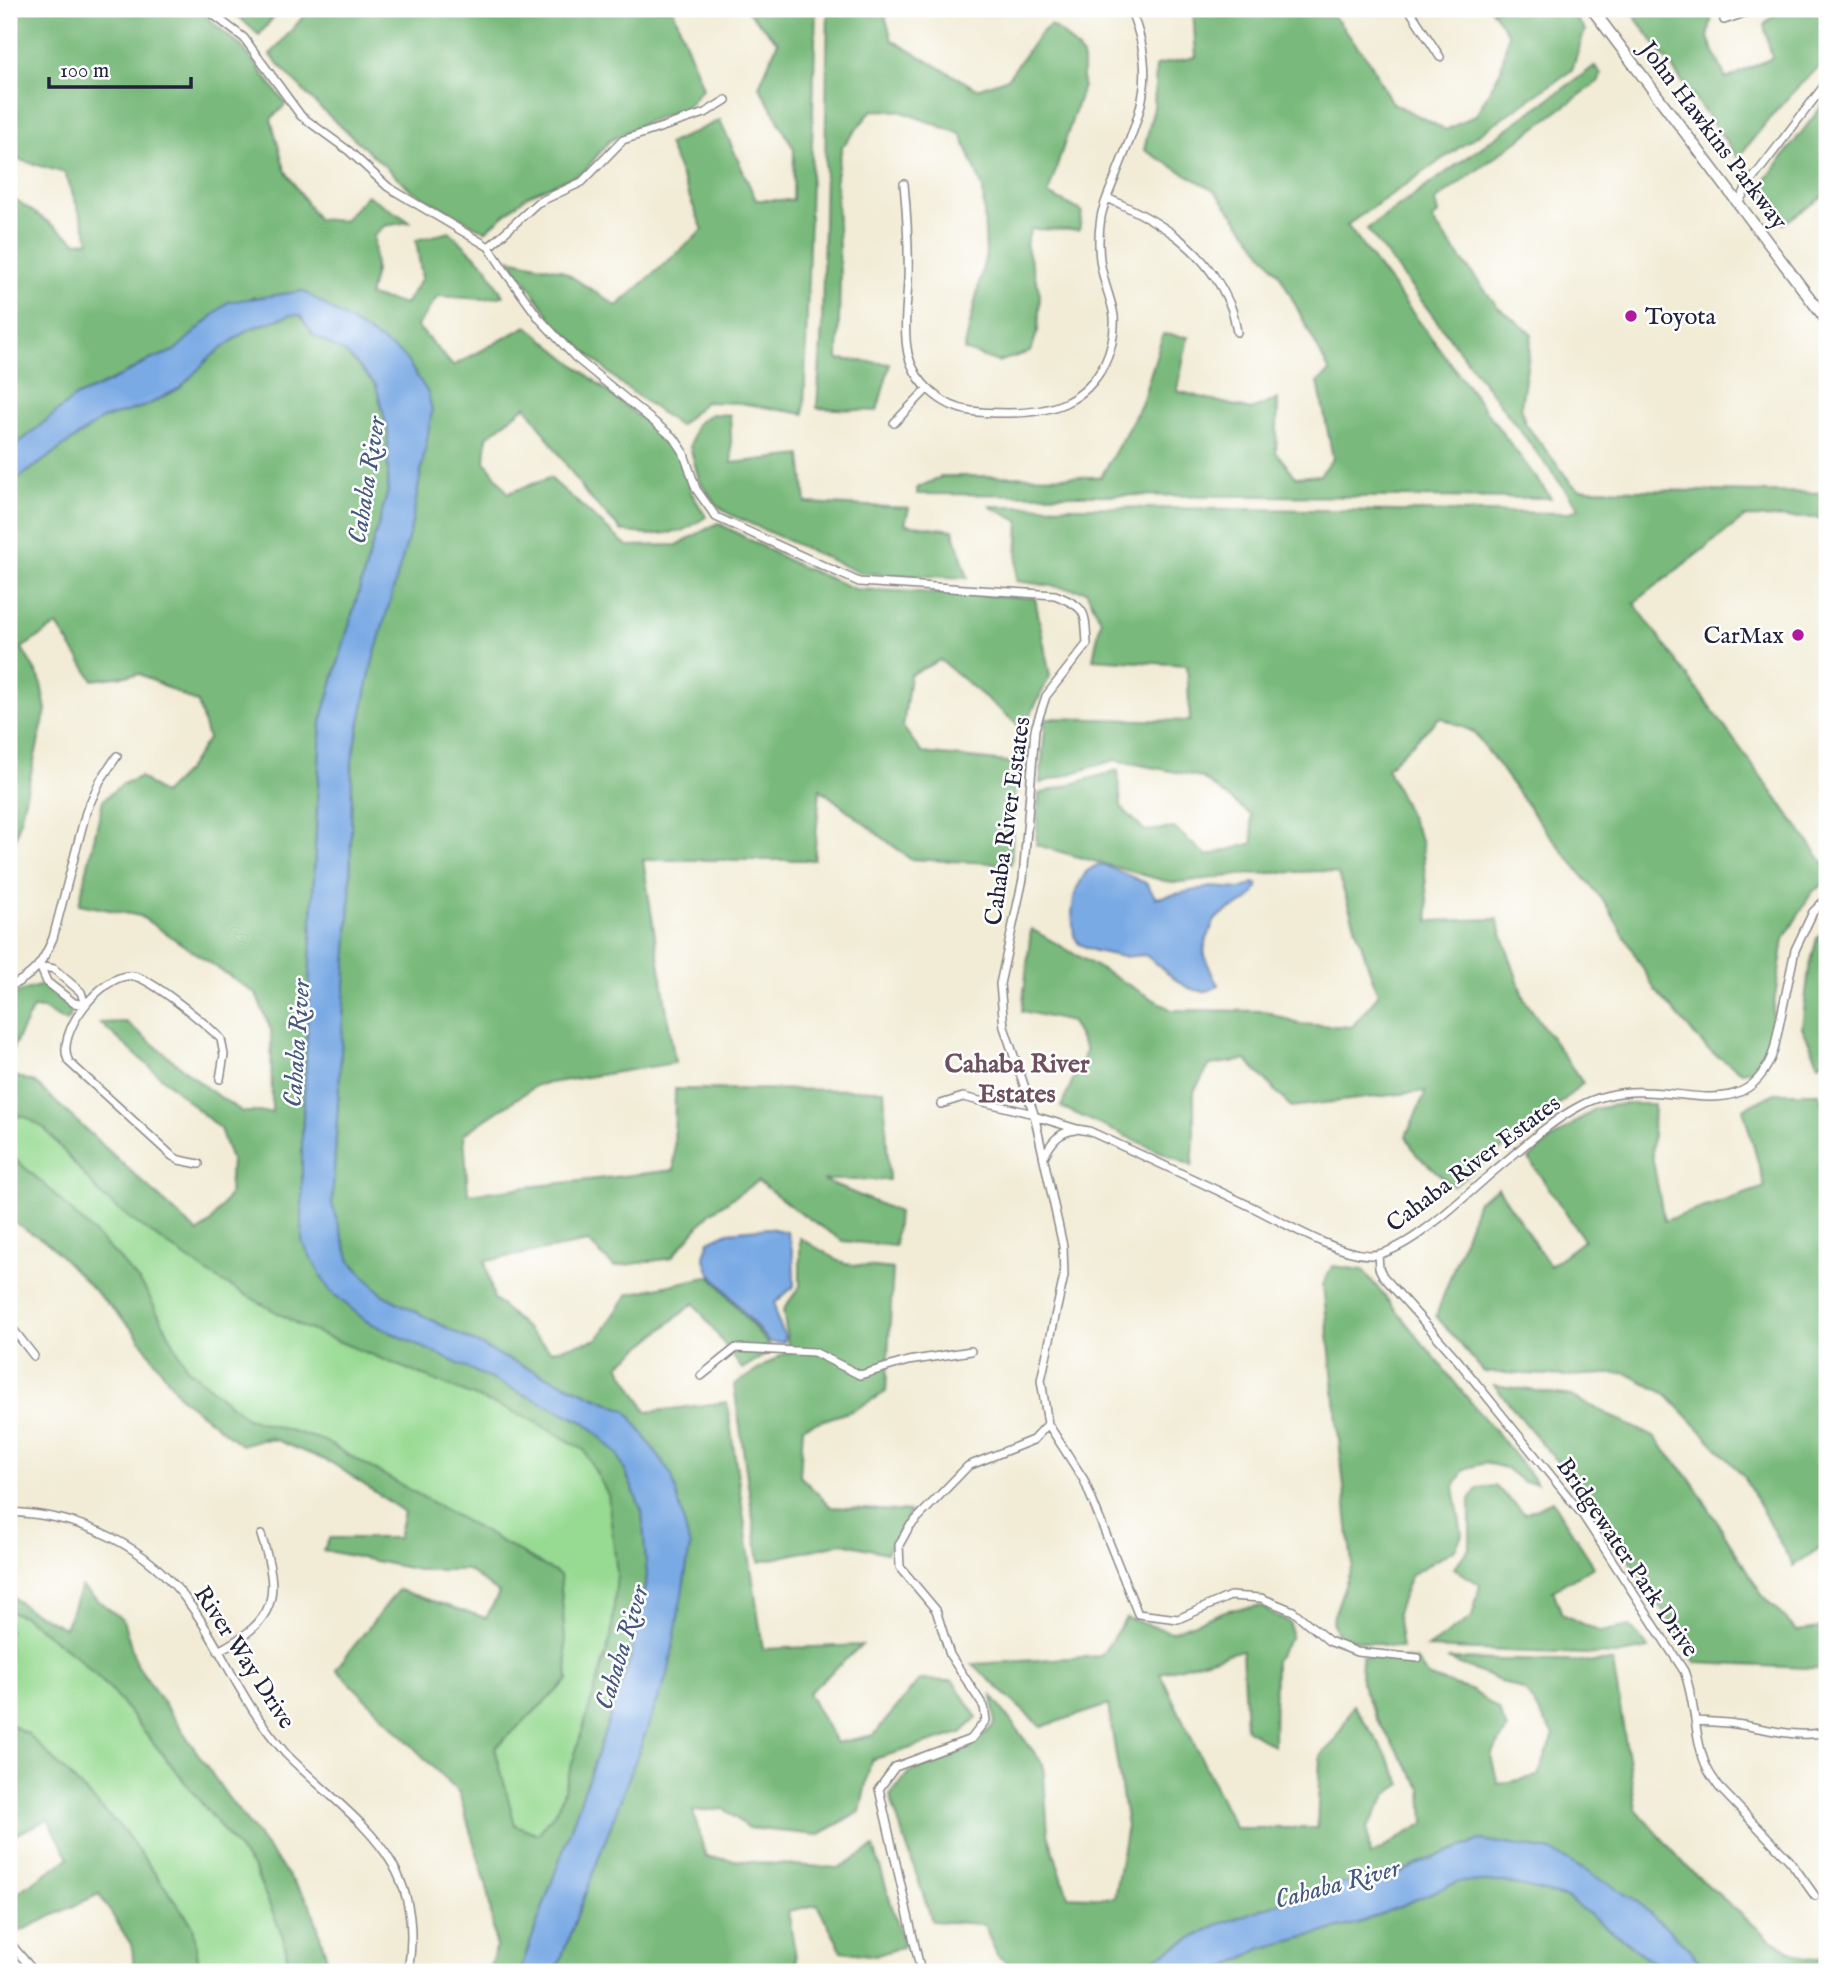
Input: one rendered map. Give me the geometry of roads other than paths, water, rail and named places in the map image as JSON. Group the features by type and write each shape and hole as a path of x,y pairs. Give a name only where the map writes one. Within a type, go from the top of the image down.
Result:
{"main road":[{"name":"John Hawkins Parkway","path":"1592,9 1827,321"}],"street":[{"name":"Cahaba River Estates","path":"206,9 244,38 301,116 349,151 388,187 489,247 539,318 576,358 675,439 683,451 696,489 716,517 859,582 1055,595 1076,603 1085,615 1087,644 1045,696 1035,729 1023,879 1000,984 1004,1027 1034,1115 1063,1246 1064,1276 1041,1380 1048,1424 1084,1480 1138,1614 1178,1619 1230,1596 1261,1598 1293,1611 1329,1641 1357,1652 1418,1658"},
{"path":"904,184 909,230 906,335 908,354 927,389 959,409 982,413 1043,411 1060,406 1083,392 1108,357 1114,331 1112,308 1100,262 1101,216 1139,116 1143,95 1145,74 1142,47 1130,9"},
{"path":"1409,9 1440,57"},
{"path":"1724,20 1756,9"},
{"path":"1739,202 1748,185 1827,82"},
{"path":"489,247 537,203 582,182 623,140 705,113 726,100"},
{"path":"1107,198 1162,225 1201,260 1231,307 1237,332"},
{"path":"894,423 927,389"},
{"path":"9,987 26,979 40,966 53,938 86,812 100,781 117,756"},
{"name":"Cahaba River Estates","path":"1034,1115 1089,1131 1331,1245 1368,1255 1378,1254 1396,1248 1420,1233 1545,1130 1578,1107 1606,1096 1642,1092 1719,1097 1742,1092 1756,1083 1769,1065 1774,1050 1795,950 1813,912 1827,898"},
{"path":"40,966 47,982 74,1003 85,1005"},
{"path":"40,966 54,969 81,992 85,1005"},
{"path":"199,1164 172,1156 69,1062 65,1050 67,1039 72,1025 85,1005 100,990 116,979 134,976 155,986 221,1039 224,1055 220,1079"},
{"path":"941,1104 963,1097 1034,1115"},
{"path":"1044,1157 1056,1138 1066,1131 1077,1129"},
{"name":"Bridgewater Park Drive","path":"1378,1254 1379,1268 1383,1276 1455,1357 1582,1514 1677,1660 1688,1682 1706,1767 1719,1787 1790,1861 1815,1896"},
{"path":"9,1324 34,1356"},
{"path":"701,1376 736,1348 814,1352 860,1375 908,1361 971,1351"},
{"path":"921,1972 879,1789 895,1767 971,1739 986,1720 984,1707 950,1655 936,1610 900,1567 900,1545 909,1527 968,1466 1033,1440 1048,1424"},
{"name":"River Way Drive","path":"9,1512 42,1515 98,1530 135,1551 179,1589 193,1608 248,1703 279,1746 361,1825 394,1864 410,1908 412,1937 408,1972"},
{"path":"218,1651 250,1632 265,1614 272,1576 270,1560 261,1535"},
{"path":"1696,1721 1735,1724 1810,1736 1827,1732"},
{"path":"9,1942 32,1969"}],"water":[{"path":"303,291 403,355 428,393 432,411 411,528 372,664 352,760 350,900 332,1204 350,1261 383,1295 505,1358 627,1411 672,1476 690,1547 669,1670 556,1972 520,1972 631,1658 647,1576 642,1511 618,1454 586,1423 366,1321 330,1291 302,1242 302,1139 321,722 388,491 388,431 376,385 347,354 313,335 300,315 290,315 247,330 209,358 180,388 146,406 102,419 9,485 9,451 75,397 174,351 228,302"},
{"path":"1104,865 1146,883 1156,898 1211,887 1241,889 1254,883 1258,885 1250,898 1221,915 1213,924 1204,954 1219,985 1199,991 1180,983 1145,955 1123,957 1095,951 1079,944 1074,936 1072,913 1077,888 1086,872 1095,866"},
{"path":"769,1228 787,1232 794,1265 794,1286 775,1303 776,1316 785,1337 784,1342 776,1343 769,1342 709,1271 704,1256 709,1241 728,1232"},
{"name":"Cahaba River","path":"1480,1840 1551,1851 1634,1899 1713,1972 1666,1972 1567,1898 1506,1882 1457,1882 1362,1922 1260,1949 1216,1972 1129,1972 1217,1925 1336,1883 1380,1883 1425,1861"}],"place":[{"name":"Toyota","path":"1631,316"},
{"name":"CarMax","path":"1798,635"}],"district":[{"name":"Cahaba River Estates","path":"1017,1078"}]}
